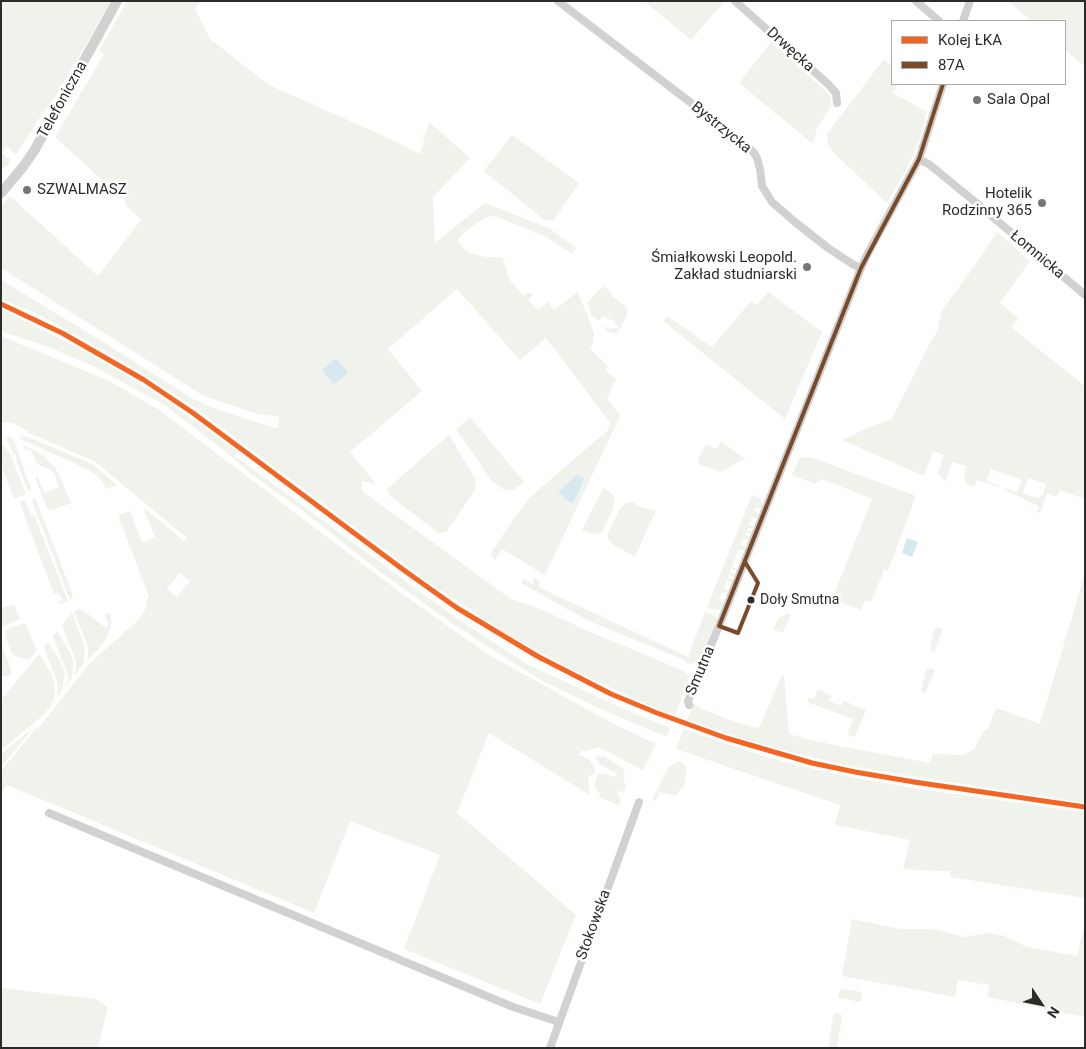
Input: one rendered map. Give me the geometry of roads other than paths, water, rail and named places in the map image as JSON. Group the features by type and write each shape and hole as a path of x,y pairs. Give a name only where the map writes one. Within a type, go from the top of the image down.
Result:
{"street":[{"name":"Telefoniczna","path":"1,193 34,151 117,1"},
{"name":"Bystrzycka","path":"558,1 746,145 754,153 760,169 762,186 772,202 828,248 861,268"},
{"name":"Drwęcka","path":"735,1 828,84 836,93 837,103"},
{"path":"916,1 938,20"},
{"path":"963,20 970,1"},
{"name":"Smutna","path":"689,705 688,701 861,268 918,159 943,85"},
{"name":"Łomnicka","path":"918,159 930,165 1085,295"},
{"name":"Stokowska","path":"550,1048 639,802"},
{"path":"49,813 513,1007 559,1022"}],"rail line":[{"name":"ŁKA","path":"1,304 62,333 144,380 193,413 457,608 537,656 611,694 726,738 812,763 914,782 1085,807"}],"place":[{"name":"Sala Opal","path":"977,100"},
{"name":"SZWALMASZ","path":"27,190"},
{"name":"Hotelik Rodzinny 365","path":"1042,203"},
{"name":"Śmiałkowski Leopold. Zakład studniarski","path":"807,267"},
{"name":"Doły Smutna","path":"751,600"}]}
